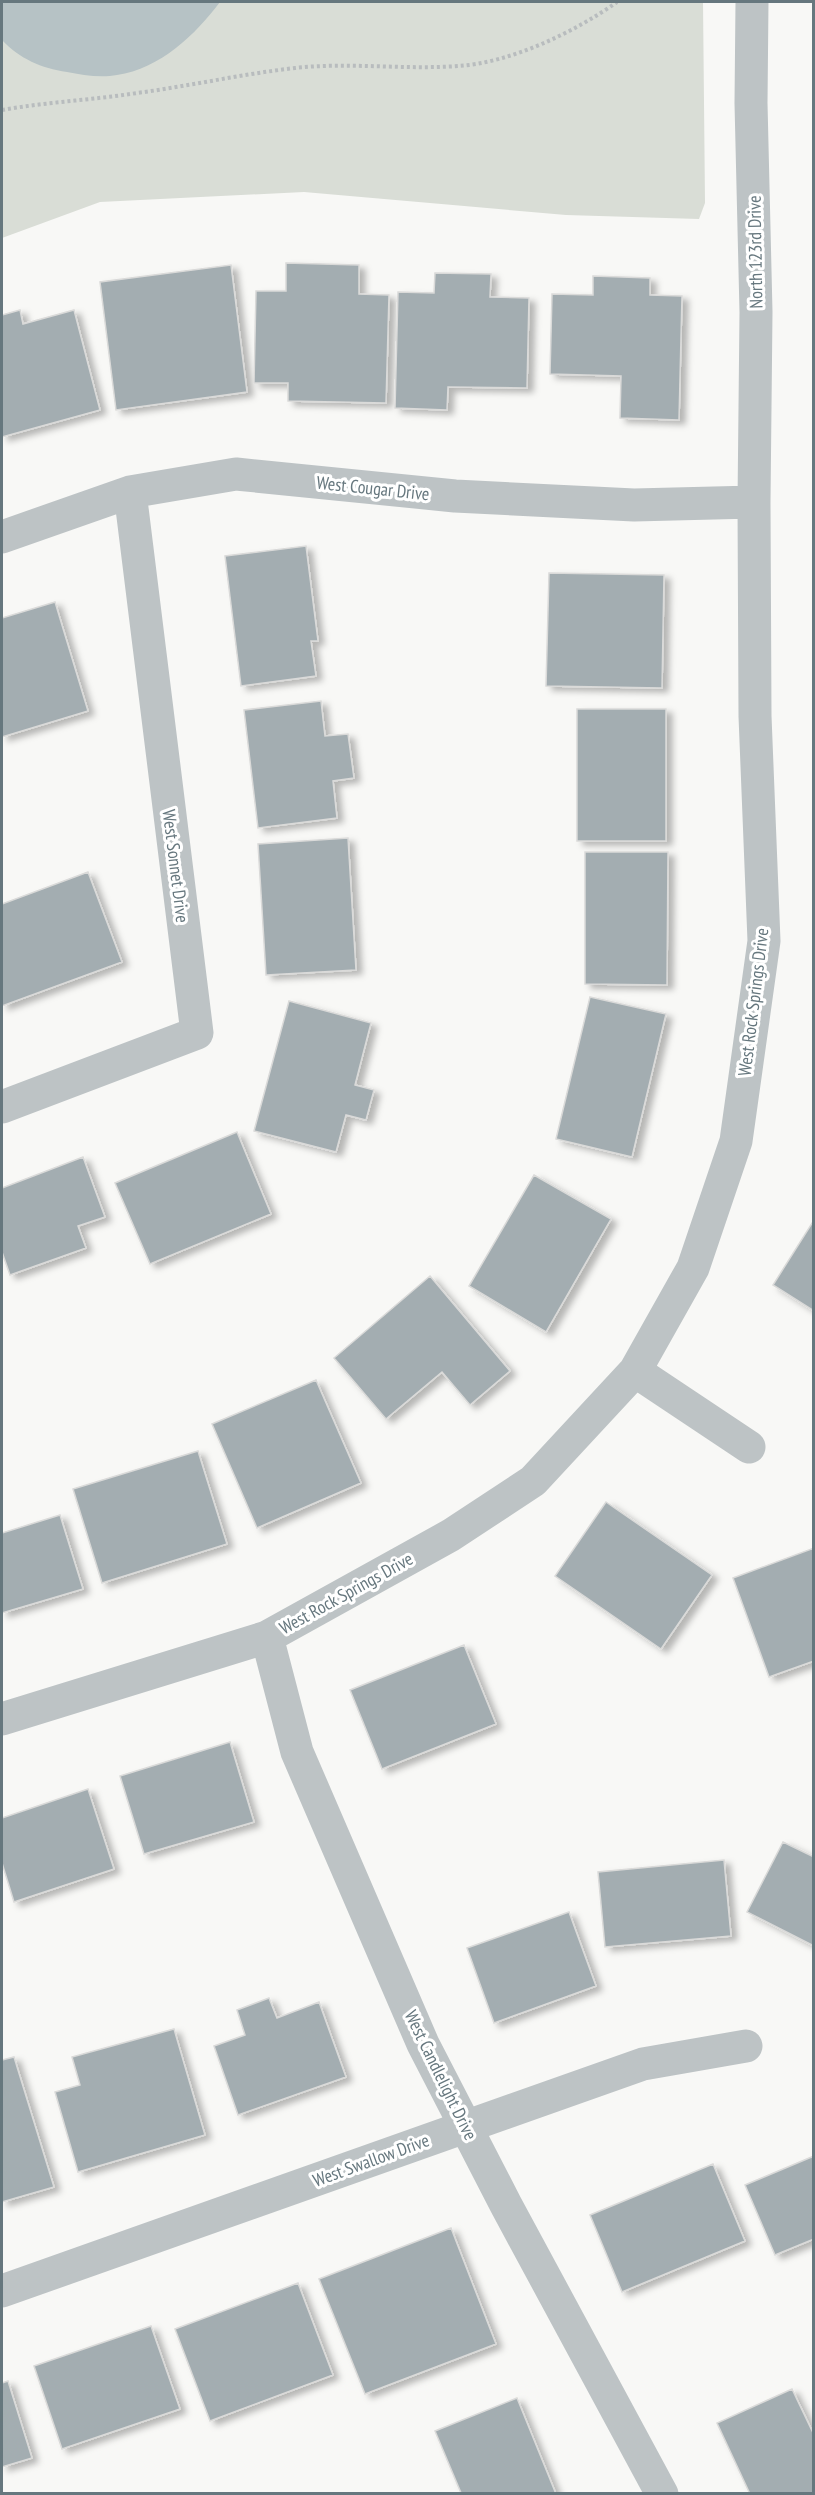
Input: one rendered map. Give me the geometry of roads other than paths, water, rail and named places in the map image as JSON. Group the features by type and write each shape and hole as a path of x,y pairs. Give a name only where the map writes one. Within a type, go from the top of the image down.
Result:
{"street":[{"name":"North 123rd Drive","path":"752,2 751,103 756,312 754,502"},
{"name":"West Cougar Drive","path":"2,537 130,492 236,474 455,496 610,504 754,502"},
{"name":"West Sonnet Drive","path":"2,1107 196,1033 130,492"},
{"name":"West Rock Springs Drive","path":"2,1719 267,1637 451,1535 533,1480 635,1371 693,1268 736,1141 764,941 755,716 754,502"},
{"path":"635,1371 749,1447"},
{"name":"West Candlelight Drive","path":"267,1637 297,1752 423,2044 506,2205 662,2493"},
{"name":"West Swallow Drive","path":"2,2291 643,2064 746,2046"}]}
